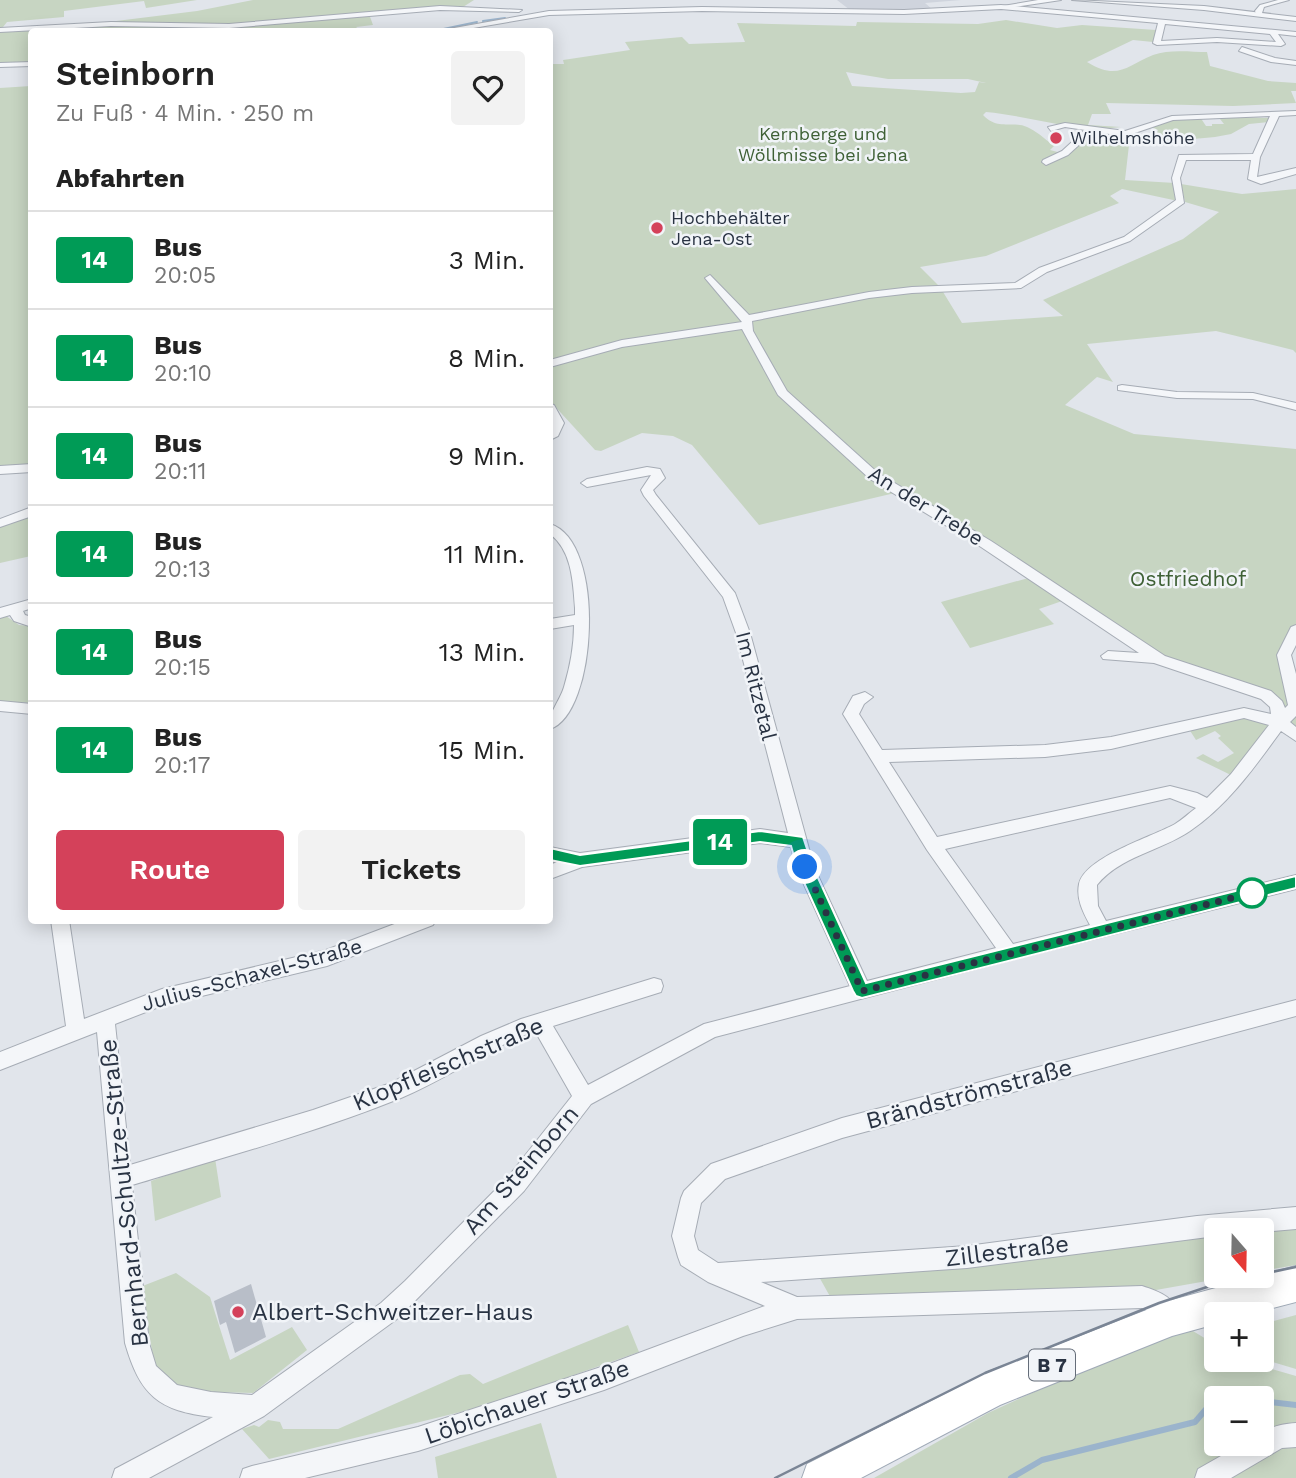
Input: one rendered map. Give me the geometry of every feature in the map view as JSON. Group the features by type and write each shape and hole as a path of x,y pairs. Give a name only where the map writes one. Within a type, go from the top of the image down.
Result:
{"main road":[{"name":"B 7","path":"821,1478 988,1391 1172,1318 1296,1284"}],"street":[{"path":"989,0 1001,7 1162,22 1172,19 1294,21"},
{"path":"37,28 111,24 229,26 440,8 539,14 702,9 904,12 1001,7 1054,0"},
{"path":"1076,0 1203,8 1294,21"},
{"path":"1259,15 1262,6 1286,0"},
{"path":"613,12 612,7 618,6 713,6 727,10"},
{"path":"673,17 702,9"},
{"path":"452,28 518,13"},
{"path":"1172,19 1296,34"},
{"path":"1162,22 1157,43 1217,40 1281,44 1273,33"},
{"path":"0,30 28,28"},
{"path":"1217,40 1274,60 1296,63"},
{"path":"0,65 28,64"},
{"path":"1051,129 1054,126 1066,125 1125,134 1172,118 1296,113"},
{"path":"1275,115 1256,157 1251,177 1261,181 1296,171"},
{"path":"1046,162 1065,153 1091,130"},
{"path":"553,363 583,352 636,340 747,322 869,295 912,290 1017,286 1043,270 1127,239 1181,201 1177,177 1182,157 1256,157"},
{"name":"An der Trebe","path":"710,278 747,322 782,393 874,476 986,544 1160,660"},
{"path":"1122,388 1177,395 1253,396 1296,407"},
{"path":"553,413 558,423 553,434"},
{"path":"0,470 28,468"},
{"name":"Im Ritzetal","path":"587,483 647,471 656,472 659,478 650,483 647,490 650,496 730,596 743,633 805,867 862,991"},
{"path":"0,523 28,512"},
{"path":"553,531 567,543 575,564 581,591 582,620 571,690 562,710 553,720"},
{"path":"7,611 28,604"},
{"path":"7,611 28,621"},
{"path":"553,624 582,620"},
{"path":"1102,930 1090,906 1088,883 1101,867 1182,828 1209,807 1237,778 1280,722 1296,706 1284,655 1296,630"},
{"name":"An der Trebe","path":"1108,656 1160,660 1266,695 1277,705 1280,722 1296,735"},
{"path":"865,697 858,700 851,714 933,845 1004,944"},
{"path":"0,706 28,709"},
{"path":"879,756 1045,751 1111,743 1244,713 1280,722"},
{"path":"933,845 1170,792 1191,797 1209,807"},
{"path":"553,871 580,860 760,836 797,841"},
{"path":"553,855 580,860"},
{"name":"Am Steinborn","path":"124,1478 255,1408 389,1311 414,1289 516,1184 580,1091 711,1030 1296,882"},
{"path":"61,924 76,1030"},
{"name":"Julius-Schaxel-Straße","path":"0,1061 162,997 327,958 416,924"},
{"name":"Klopfleischstraße","path":"122,1178 313,1120 397,1090 488,1042 528,1025 654,986"},
{"name":"Brändströmstraße","path":"683,1236 692,1198 718,1171 761,1155 842,1128 1296,1008"},
{"name":"Bernhard-Schultze-Straße","path":"105,1019 137,1343 148,1374 164,1392 183,1400 255,1408"},
{"path":"540,1022 580,1091"},
{"name":"Zillestraße","path":"716,1274 967,1257 1197,1227 1296,1218"},
{"name":"Löbichauer Straße","path":"683,1236 689,1257 716,1274 797,1308"},
{"name":"Löbichauer Straße","path":"252,1478 444,1431 604,1378 743,1324 797,1308 1142,1297 1159,1303 1172,1318"},
{"path":"1207,1478 1279,1436 1296,1435"}],"shaded area":[{"path":"837,0 961,0 925,3 933,10 902,11 850,10"}],"green space":[{"path":"0,0 197,0 146,8 144,1 64,11 64,17 7,22 3,27 17,29 0,30"},
{"path":"253,0 474,0 463,7 369,14 373,25 357,28 54,28 109,25 238,26 100,23 197,11"},
{"path":"1006,20 1057,28 1082,25 1156,30 1153,42 1133,40 1087,62 1098,68 1114,71 1159,53 1207,52 1210,66 1268,81 1296,83 1296,91 1291,91 1296,103 1233,106 1106,103 1111,114 1092,114 1088,125 1121,127 1087,128 986,112 983,115 996,123 1029,128 1054,146 1050,150 1065,154 1090,132 1132,137 1157,133 1158,130 1150,127 1169,120 1200,117 1206,126 1212,126 1224,124 1220,119 1207,116 1270,118 1269,122 1249,124 1231,134 1129,145 1125,180 1175,183 1178,201 1122,189 1110,196 1119,203 986,256 920,267 940,287 962,323 1063,316 1043,300 1183,239 1219,212 1185,202 1181,184 1242,194 1296,189 1296,353 1216,331 1087,344 1113,382 1097,377 1065,405 1134,434 1296,449 1296,630 1284,655 1296,706 1296,735 1280,722 1237,778 1196,758 1203,754 1218,762 1234,753 1218,738 1221,736 1215,731 1196,740 1187,726 1244,713 1279,721 1266,695 1160,660 1065,600 1039,609 1054,624 970,648 941,602 1032,577 899,492 759,525 692,445 673,436 642,433 601,451 595,450 553,404 553,64 564,64 563,60 630,50 625,42 682,37 689,44 745,42 737,23 856,26 857,22 978,24","holes":["846,72 888,79 968,79 986,83 979,82 975,92 961,93 852,86"]},
{"path":"28,29 28,63 0,65 0,31"},
{"path":"28,86 28,465 0,467 0,88"},
{"path":"28,514 28,557 0,563 0,525"},
{"path":"6,616 19,625 28,626 28,703 0,701 0,617"},
{"path":"215,1158 221,1197 155,1221 151,1181"},
{"path":"1296,1225 1296,1265 1274,1269 1274,1228"},
{"path":"1204,1236 1204,1281 1139,1293 832,1300 818,1275 976,1267"},
{"path":"176,1273 210,1297 230,1360 292,1327 307,1350 253,1393 179,1391 155,1366 140,1287"},
{"path":"1296,1315 1296,1369 1274,1363 1274,1321"},
{"path":"628,1325 639,1352 489,1405 269,1459 242,1429 254,1425 259,1427 268,1420 280,1422 283,1429 338,1429 460,1375 470,1374 483,1384"},
{"path":"1188,1328 1204,1338 1204,1372 1274,1372 1274,1370 1296,1376 1296,1478 874,1478 988,1413 1113,1356"},
{"path":"541,1423 557,1478 438,1478 435,1457"}],"building":[{"name":"Albert-Schweitzer-Haus","path":"251,1284 266,1337 235,1353 226,1322 220,1325 214,1301"}],"waterway":[{"path":"483,21 505,18"},
{"path":"448,28 477,22"},
{"path":"1274,1402 1296,1405"},
{"path":"1011,1478 1042,1460 1195,1422 1204,1412"}],"tram line":[{"path":"1274,1272 1296,1267"},
{"path":"775,1478 985,1373 1159,1303 1204,1288"}],"bus line":[{"name":"14","path":"553,855 580,860 760,836 797,841 805,867 862,991 1296,882"}],"place":[{"name":"Wilhelmshöhe","path":"1056,138"},
{"name":"Hochbehälter Jena-Ost","path":"657,228"},
{"name":"Albert-Schweitzer-Haus","path":"238,1312"}],"route":[{"path":"805,867 862,991 1252,893"}],"park label":[{"name":"Kernberge und Wöllmisse bei Jena","path":"823,144"},
{"name":"Ostfriedhof","path":"1188,579"}]}
